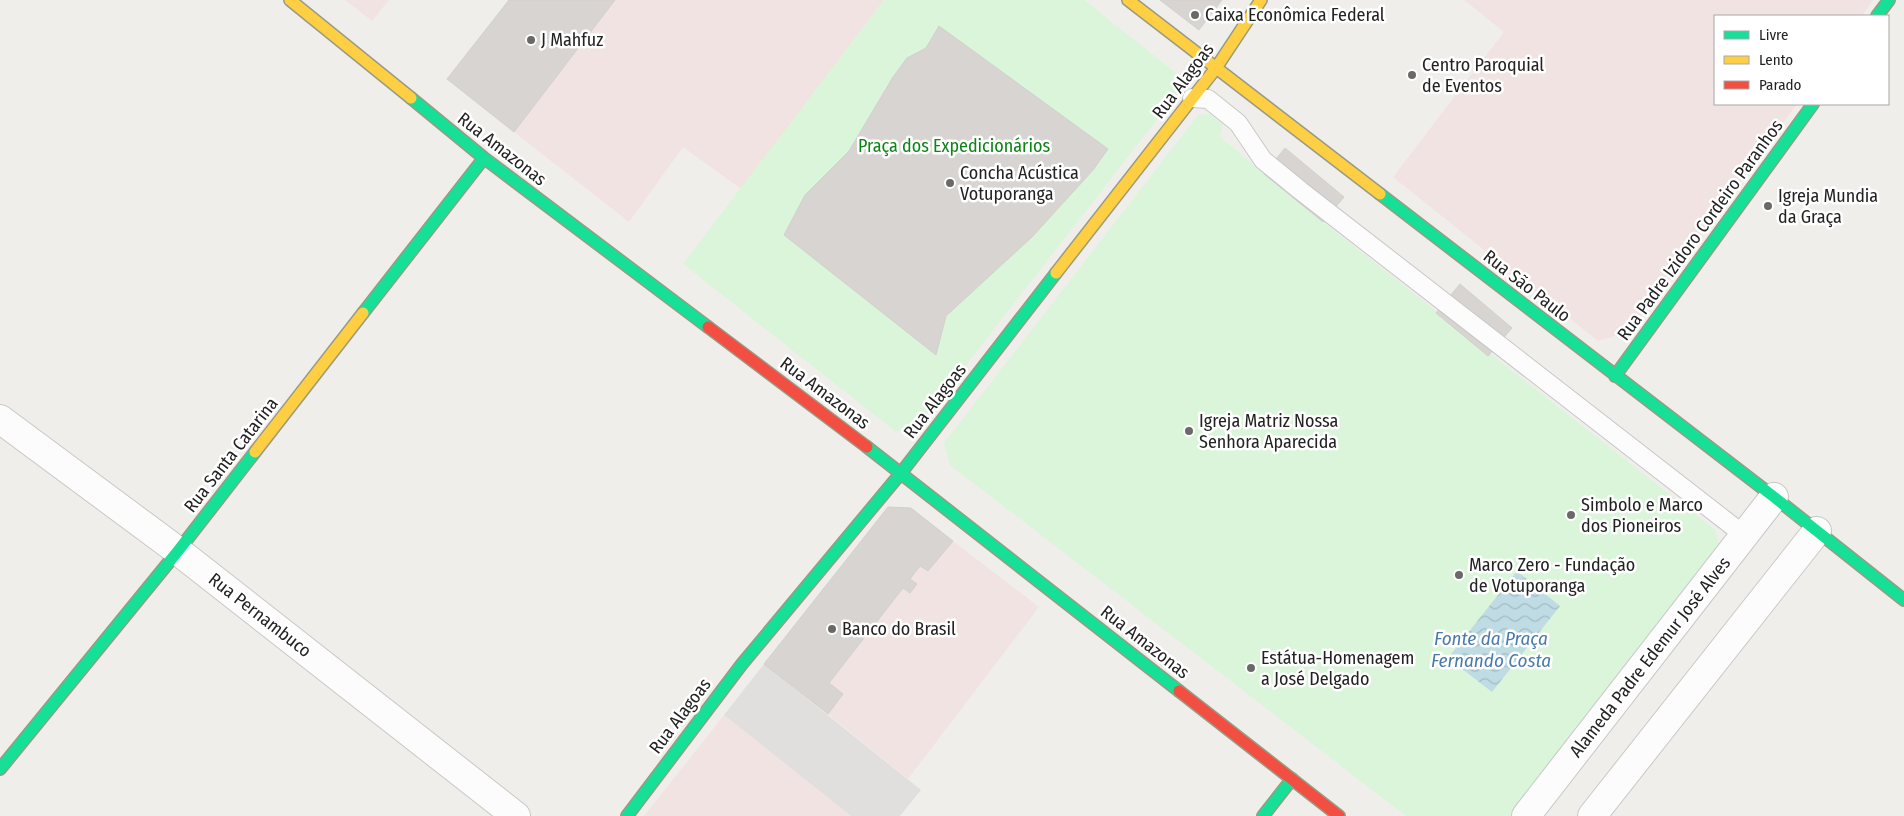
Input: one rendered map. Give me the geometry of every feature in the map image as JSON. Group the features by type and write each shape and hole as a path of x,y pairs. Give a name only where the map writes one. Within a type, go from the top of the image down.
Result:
{"main road":[{"name":"Rua Amazonas","path":"290,0 484,158 901,472 1338,816"},
{"name":"Rua São Paulo","path":"1128,0 1774,497 1904,600"},
{"name":"Rua Alagoas","path":"627,816 742,664 901,472 1216,68 1261,0"},
{"path":"1878,15 1889,0"},
{"name":"Rua Padre Izidoro Cordeiro Paranhos","path":"1615,376 1812,105"},
{"name":"Rua Santa Catarina","path":"0,769 178,551 484,158"},
{"path":"1263,816 1292,779"}],"street":[{"name":"Rua Pernambuco","path":"0,419 178,551 516,816"},
{"name":"Alameda Padre Edemur José Alves","path":"1526,816 1774,497"},
{"path":"1592,816 1817,531"}],"lane":[{"path":"1192,98 1208,99 1238,123 1263,160 1744,535"}],"shaded area":[{"path":"345,0 389,0 372,21"},
{"path":"615,0 884,0 741,189 683,147 629,222 514,132"},
{"path":"1464,0 1873,0 1863,15 1714,15 1714,105 1796,105 1631,331 1598,341 1393,177 1504,32"},
{"path":"953,541 1039,607 908,779 828,714 843,694 829,683 903,588 910,593 917,585 910,579 920,566 928,571"},
{"path":"764,664 921,790 900,816 851,816 724,715"},
{"path":"724,715 851,816 644,816"}],"green space":[{"name":"Praça dos Expedicionários","path":"884,0 1084,0 1175,72 1180,90 917,428 895,431 683,264"},
{"path":"1210,114 1223,124 1220,137 1323,222 1715,530 1720,549 1514,816 1406,816 950,465 944,443 1198,115"}],"water":[{"name":"Fonte da Praça Fernando Costa","path":"1517,571 1560,606 1492,692 1448,658"}],"building":[{"name":"J Mahfuz","path":"509,0 615,0 514,132 447,79"},
{"name":"Caixa Econômica Federal","path":"1160,0 1222,0 1199,30"},
{"name":"Concha Acústica Votuporanga","path":"939,26 1108,149 1093,170 1032,237 946,316 936,355 784,235 805,195 849,151 893,77 907,58 926,48"},
{"path":"1285,148 1344,197 1323,222 1264,174"},
{"path":"1460,284 1512,328 1488,356 1436,313"},
{"name":"Banco do Brasil","path":"888,507 911,508 953,541 928,571 920,566 910,579 917,584 910,593 903,588 829,683 843,694 828,714 764,664"}],"traffic: fast":[{"path":"1878,15 1889,0"},
{"path":"411,98 484,158 708,327"},
{"path":"1615,376 1812,105"},
{"path":"363,313 484,158"},
{"path":"1380,194 1774,497 1904,600"},
{"path":"627,816 742,664 901,473 1056,273"},
{"path":"867,447 1179,691"},
{"path":"0,769 178,551 255,452"},
{"path":"1263,816 1292,779"}],"traffic: slow":[{"path":"290,0 411,98"},
{"path":"1128,0 1380,194"},
{"path":"1056,273 1216,68 1261,0"},
{"path":"255,452 363,313"}],"traffic: jam":[{"path":"708,327 867,447"},
{"path":"1179,691 1339,816"}],"place":[{"name":"Caixa Econômica Federal","path":"1195,15"},
{"name":"J Mahfuz","path":"531,40"},
{"name":"Centro Paroquial de Eventos","path":"1412,75"},
{"name":"Concha Acústica Votuporanga","path":"950,183"},
{"name":"Igreja Mundia da Graça","path":"1768,206"},
{"name":"Igreja Matriz Nossa Senhora Aparecida","path":"1189,431"},
{"name":"Simbolo e Marco dos Pioneiros","path":"1571,515"},
{"name":"Marco Zero - Fundação de Votuporanga","path":"1459,575"},
{"name":"Banco do Brasil","path":"832,629"},
{"name":"Estátua-Homenagem a José Delgado","path":"1251,668"}]}
